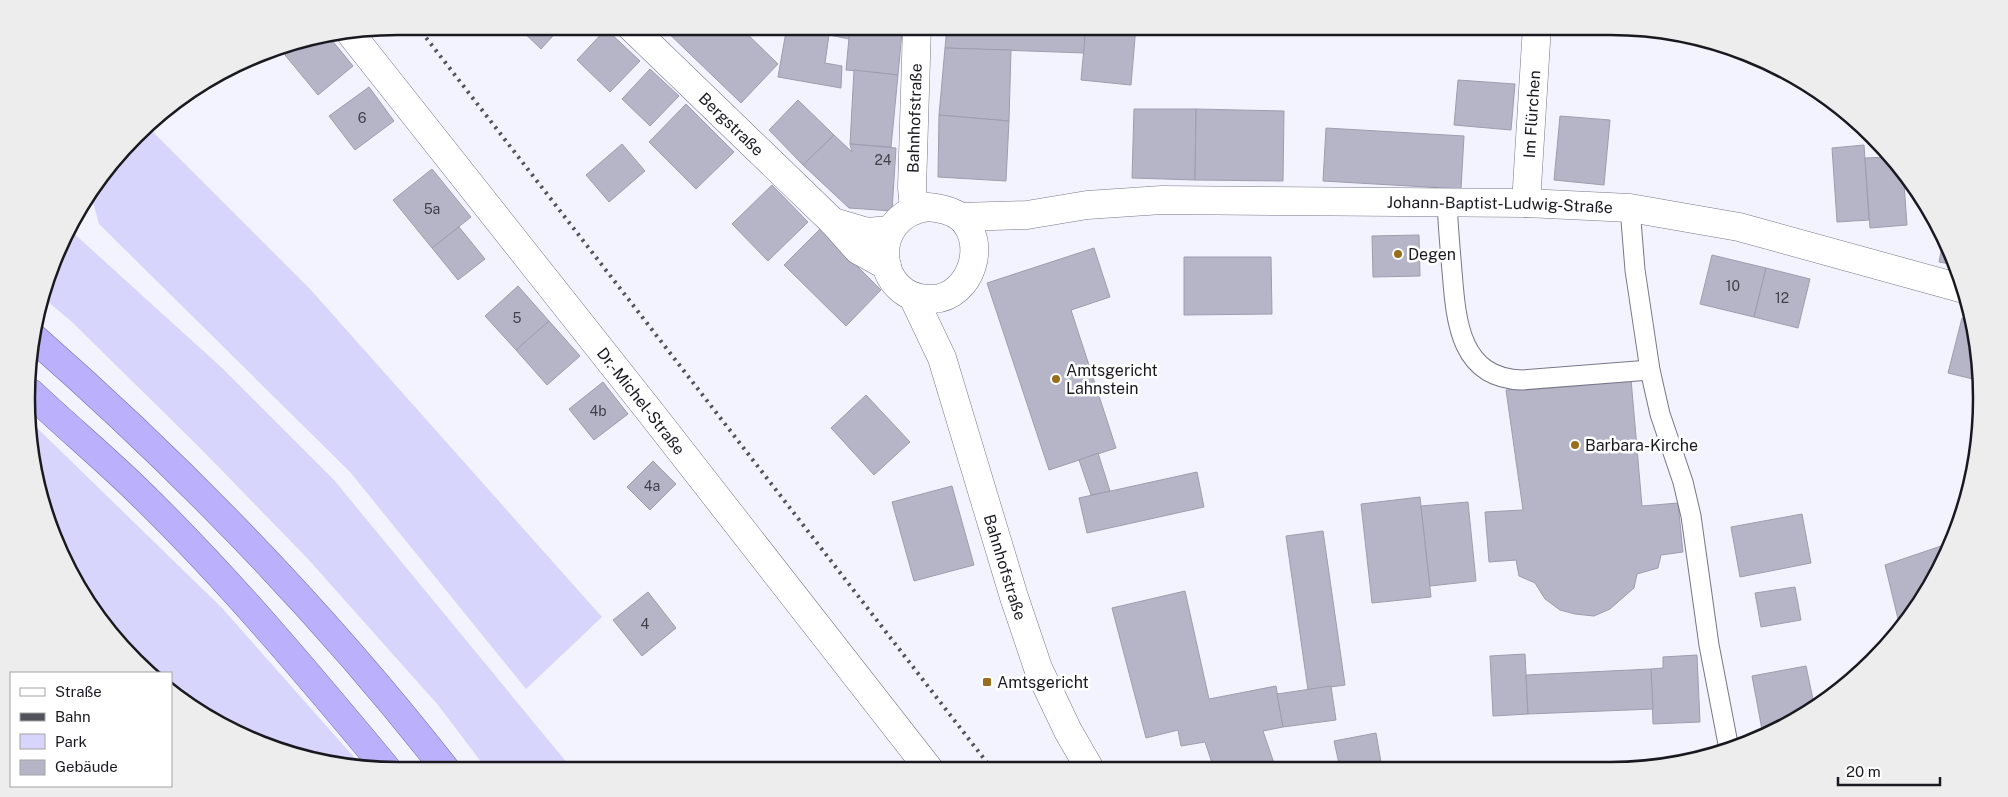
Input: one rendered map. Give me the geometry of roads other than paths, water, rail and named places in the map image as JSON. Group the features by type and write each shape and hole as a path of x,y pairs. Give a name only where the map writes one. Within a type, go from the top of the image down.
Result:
{"highway":[{"path":"39,344 164,458 258,553 348,652 440,762"},
{"path":"35,398 138,491 223,579 317,685 381,761"}],"street":[{"name":"Bergstraße","path":"639,35 833,222 858,250 887,266"},
{"name":"Bahnhofstraße","path":"914,209 912,180 917,35"},
{"name":"Im Flürchen","path":"1526,203 1536,35"},
{"name":"Dr.-Michel-Straße","path":"354,38 651,413 924,762"},
{"name":"Johann-Baptist-Ludwig-Straße","path":"960,217 1027,215 1087,205 1134,201 1526,203 1630,208 1739,227 1955,287"},
{"path":"890,230 898,219 914,209 940,208 960,217 972,235 974,256"},
{"name":"Johann-Baptist-Ludwig-Straße","path":"974,256 991,240 1027,215"},
{"name":"Bergstraße","path":"833,222 867,232 878,233 890,230"},
{"name":"Bahnhofstraße","path":"890,230 885,247 887,266 893,282 899,289 913,297 942,358 1031,650 1052,700 1086,762"},
{"name":"Bahnhofstraße","path":"942,358 944,327 955,291 968,275 974,256"},
{"path":"913,297 935,299 955,291"}],"lane":[{"path":"1447,202 1456,315 1461,338 1488,372 1505,379 1522,380 1650,370"},
{"path":"1630,208 1635,270 1650,370 1660,414 1683,482 1690,516 1709,645 1728,742"}],"railway":[{"path":"424,35 987,762"}],"place":[{"name":"Degen","path":"1398,254"},
{"name":"Amtsgericht Lahnstein","path":"1056,379"},
{"name":"Barbara-Kirche","path":"1575,445"},
{"name":"Amtsgericht","path":"987,682"}]}
